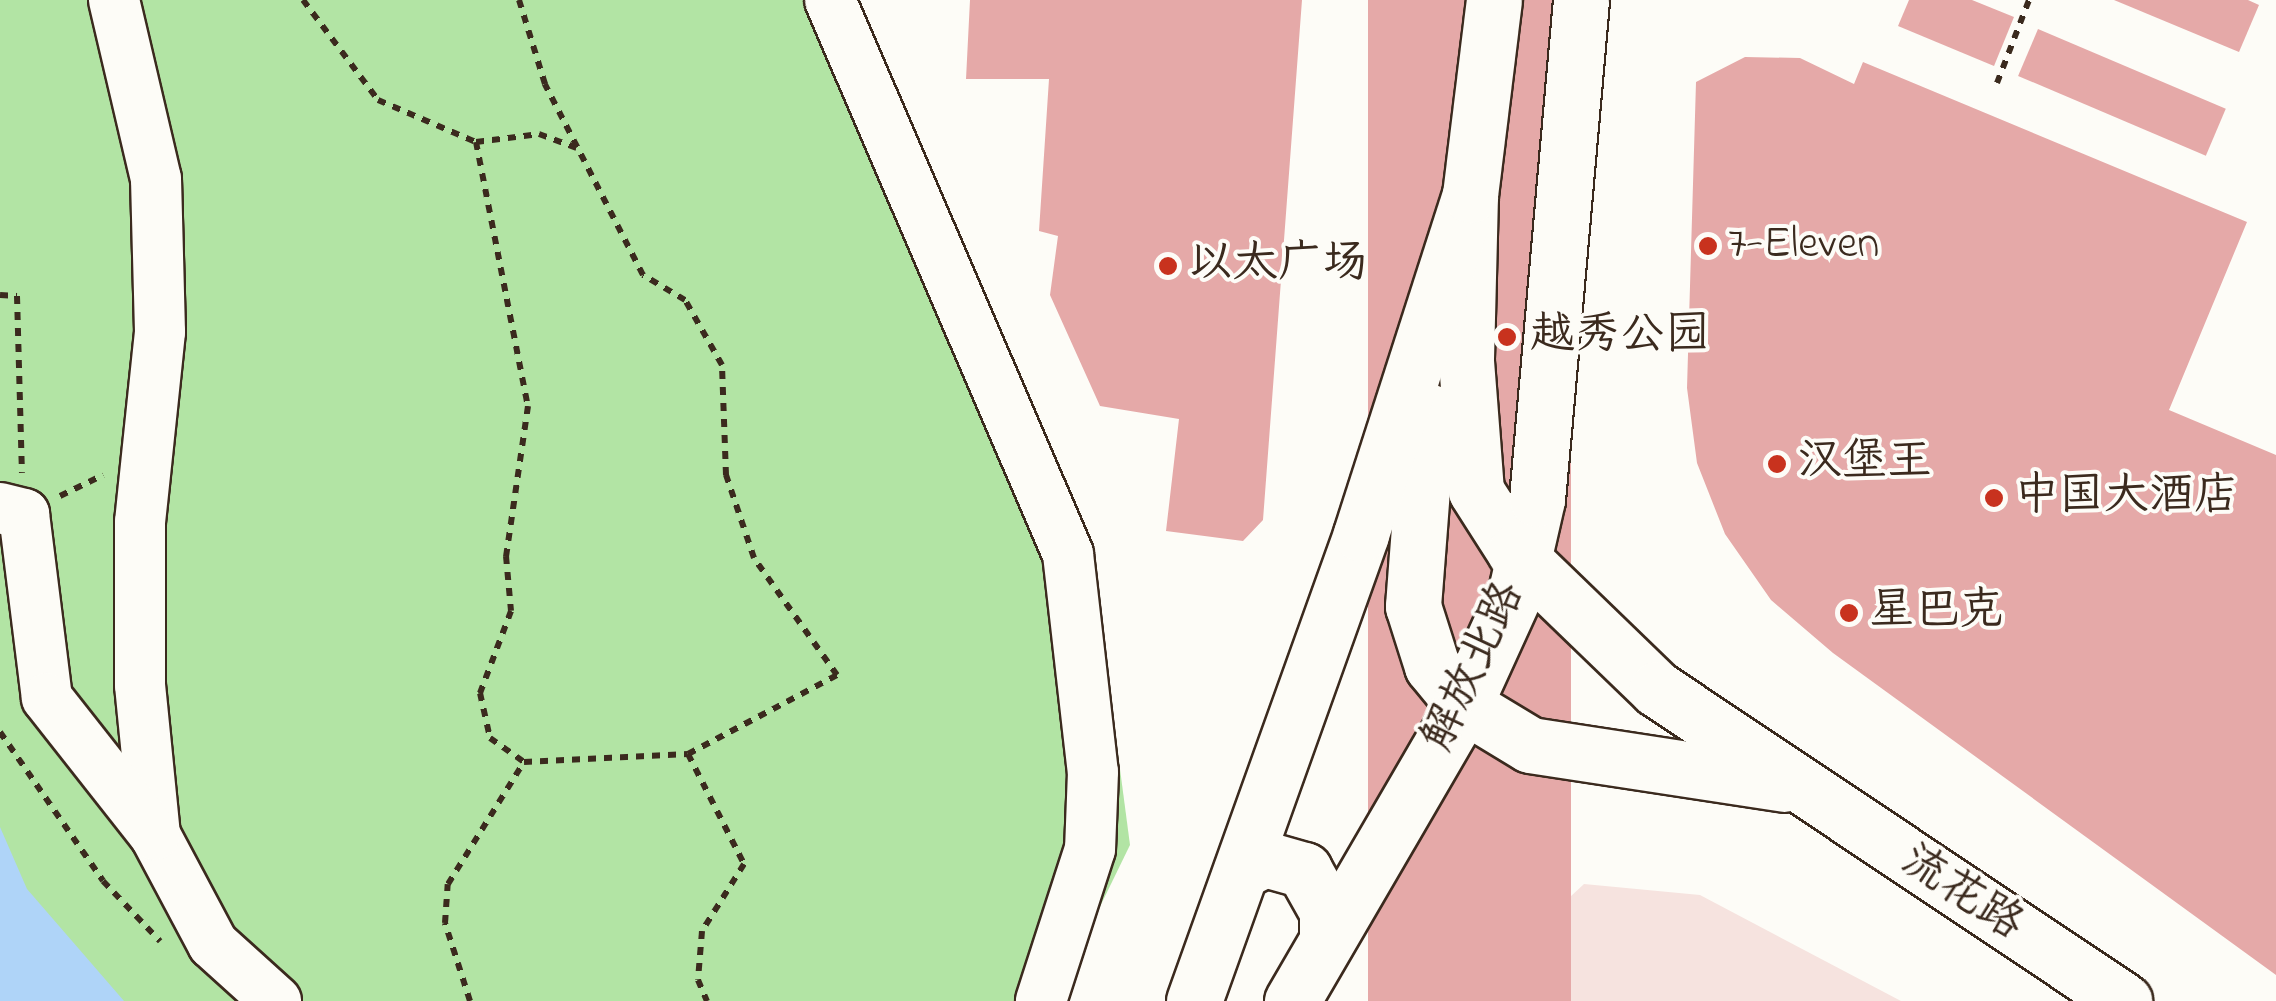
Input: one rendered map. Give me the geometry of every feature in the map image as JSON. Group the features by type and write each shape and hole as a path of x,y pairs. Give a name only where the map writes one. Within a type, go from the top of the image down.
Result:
{"main road":[{"path":"1494,0 1470,195 1429,408 1410,579 1432,666 1464,705 1530,746 1797,786"},
{"name":"解放北路","path":"1292,1001 1464,705 1524,562 1537,500 1581,0"},
{"path":"1470,195 1466,361 1476,492 1515,506 1537,500"},
{"path":"1194,1001 1470,195"},
{"name":"流花路","path":"1476,492 1524,562 1657,689 2124,1001"},
{"path":"1416,790 1530,746"},
{"path":"1241,871 1265,859 1304,870 1327,911 1327,940"}],"street":[{"path":"114,0 156,180 160,332 144,454 140,685 154,835"},
{"path":"830,0 1068,554 1093,772 1090,848 1041,1001"},
{"path":"12,511 47,698 154,835 212,944 276,1001"}],"path":[{"path":"303,0 378,100 476,142 539,134 578,148"},
{"path":"476,142 528,406 506,556 511,611 480,693 490,738 524,762 688,754 837,675 754,558 726,475 722,365 685,300 643,275 578,148 518,0"},
{"path":"1997,83 2029,0"},
{"path":"0,295 16,296 12,511 144,454"},
{"path":"0,732 103,881 169,951"},
{"path":"688,754 744,864 702,931 698,980 707,1001"},
{"path":"470,1001 444,923 448,884 524,762"}],"shaded area":[{"path":"1584,884 1700,895 1901,1001 1458,1001"}],"green space":[{"path":"0,0 856,0 1091,549 1130,845 1054,1001 0,1001"}],"water":[{"path":"0,827 27,889 124,1001 0,1001"}],"building":[{"name":"以太广场","path":"970,0 1302,0 1263,520 1243,541 1166,531 1179,419 1100,406 1050,295 1058,236 1039,231 1049,79 966,79"},
{"name":"越秀公园","path":"1368,0 1571,0 1571,1001 1368,1001"},
{"path":"1909,0 1972,0 2014,17 1994,66 1898,26"},
{"path":"2114,0 2248,0 2259,5 2239,52"},
{"path":"2038,29 2226,109 2206,156 2018,76"},
{"name":"中国大酒店","path":"1745,57 1800,58 1854,84 1863,62 2247,222 2169,410 2276,455 2276,975 1833,653 1771,600 1725,534 1697,463 1687,388 1696,82"}],"place":[{"name":"7-Eleven","path":"1708,246"},
{"name":"以太广场","path":"1168,266"},
{"name":"越秀公园","path":"1507,337"},
{"name":"汉堡王","path":"1777,464"},
{"name":"中国大酒店","path":"1994,498"},
{"name":"星巴克","path":"1849,613"}]}
